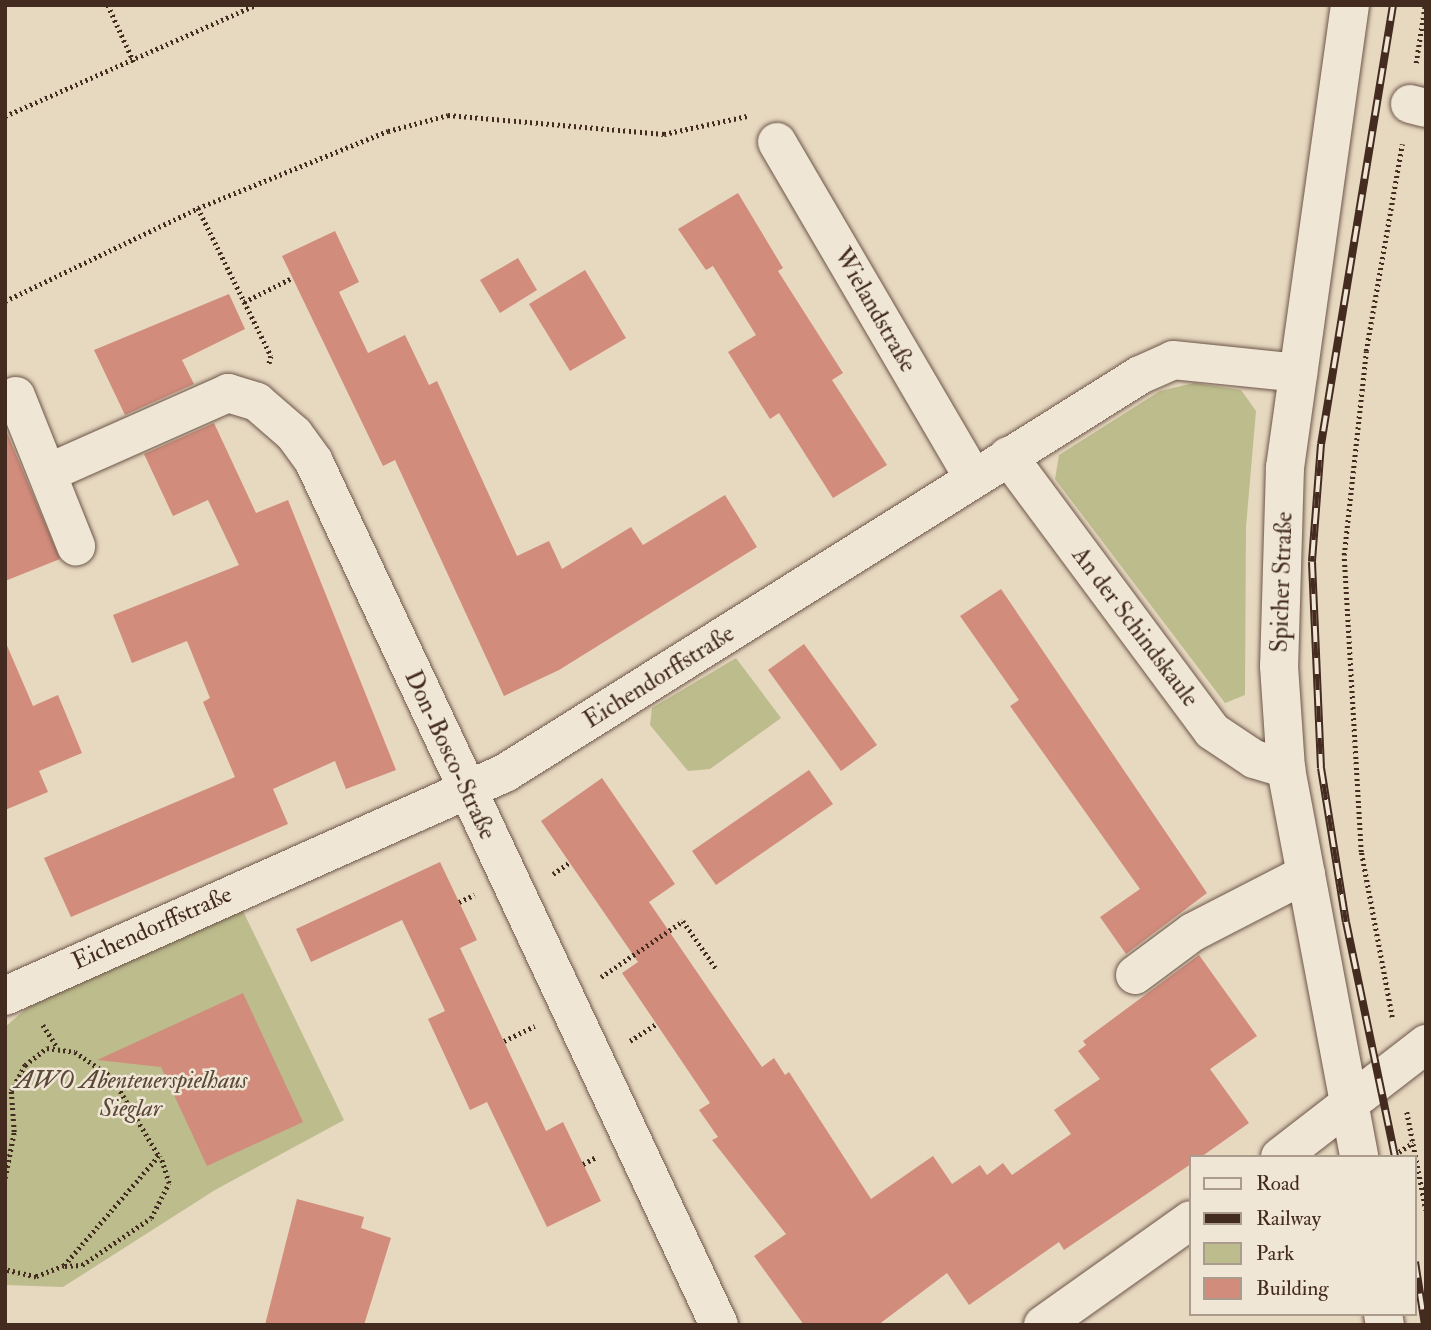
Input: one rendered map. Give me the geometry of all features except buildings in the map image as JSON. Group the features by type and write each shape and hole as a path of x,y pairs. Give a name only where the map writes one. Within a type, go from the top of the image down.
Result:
{"street":[{"name":"Spicher Straße","path":"1350,5 1285,467 1279,666 1286,769 1359,1155"},
{"name":"Wielandstraße","path":"777,142 973,478"},
{"name":"Eichendorffstraße","path":"10,979 467,792 1008,456 1173,360 1298,373"},
{"name":"Don-Bosco-Straße","path":"50,472 228,393 257,402 294,434 314,462 719,1325"},
{"path":"16,396 50,472 76,546"},
{"name":"An der Schindskaule","path":"1008,456 1212,731 1254,759 1286,769"},
{"path":"1135,975 1193,932 1306,873"},
{"path":"1283,1155 1350,1108 1413,1056"},
{"path":"1043,1325 1190,1221"}],"path":[{"path":"108,5 134,62"},
{"path":"5,116 134,62 256,5"},
{"path":"1425,5 1418,106 1366,351 1344,555 1361,852 1413,1056 1426,1210"},
{"path":"5,301 198,208 388,131 448,115 664,134 755,115 777,142"},
{"path":"198,208 271,356 257,402"},
{"path":"244,302 292,278"},
{"path":"566,1002 683,921 717,970"},
{"path":"5,1178 14,1132 11,1091 24,1065 47,1048 75,1052 112,1077 159,1156 169,1183 151,1218 82,1265 64,1266 36,1277 5,1270"},
{"path":"64,1266 159,1156"}],"green space":[{"path":"1194,383 1241,390 1256,411 1246,527 1245,695 1225,703 1055,479 1059,455 1160,391"},
{"path":"736,658 781,718 710,769 688,771 650,725 652,708"},
{"name":"AWO Abenteuerspielhaus Sieglar","path":"242,909 344,1120 215,1190 63,1287 5,1285 5,1027 29,1006"}],"railway":[{"path":"1393,5 1321,444 1312,562 1321,768 1346,922 1395,1155"},
{"path":"1417,1275 1425,1325"}]}
